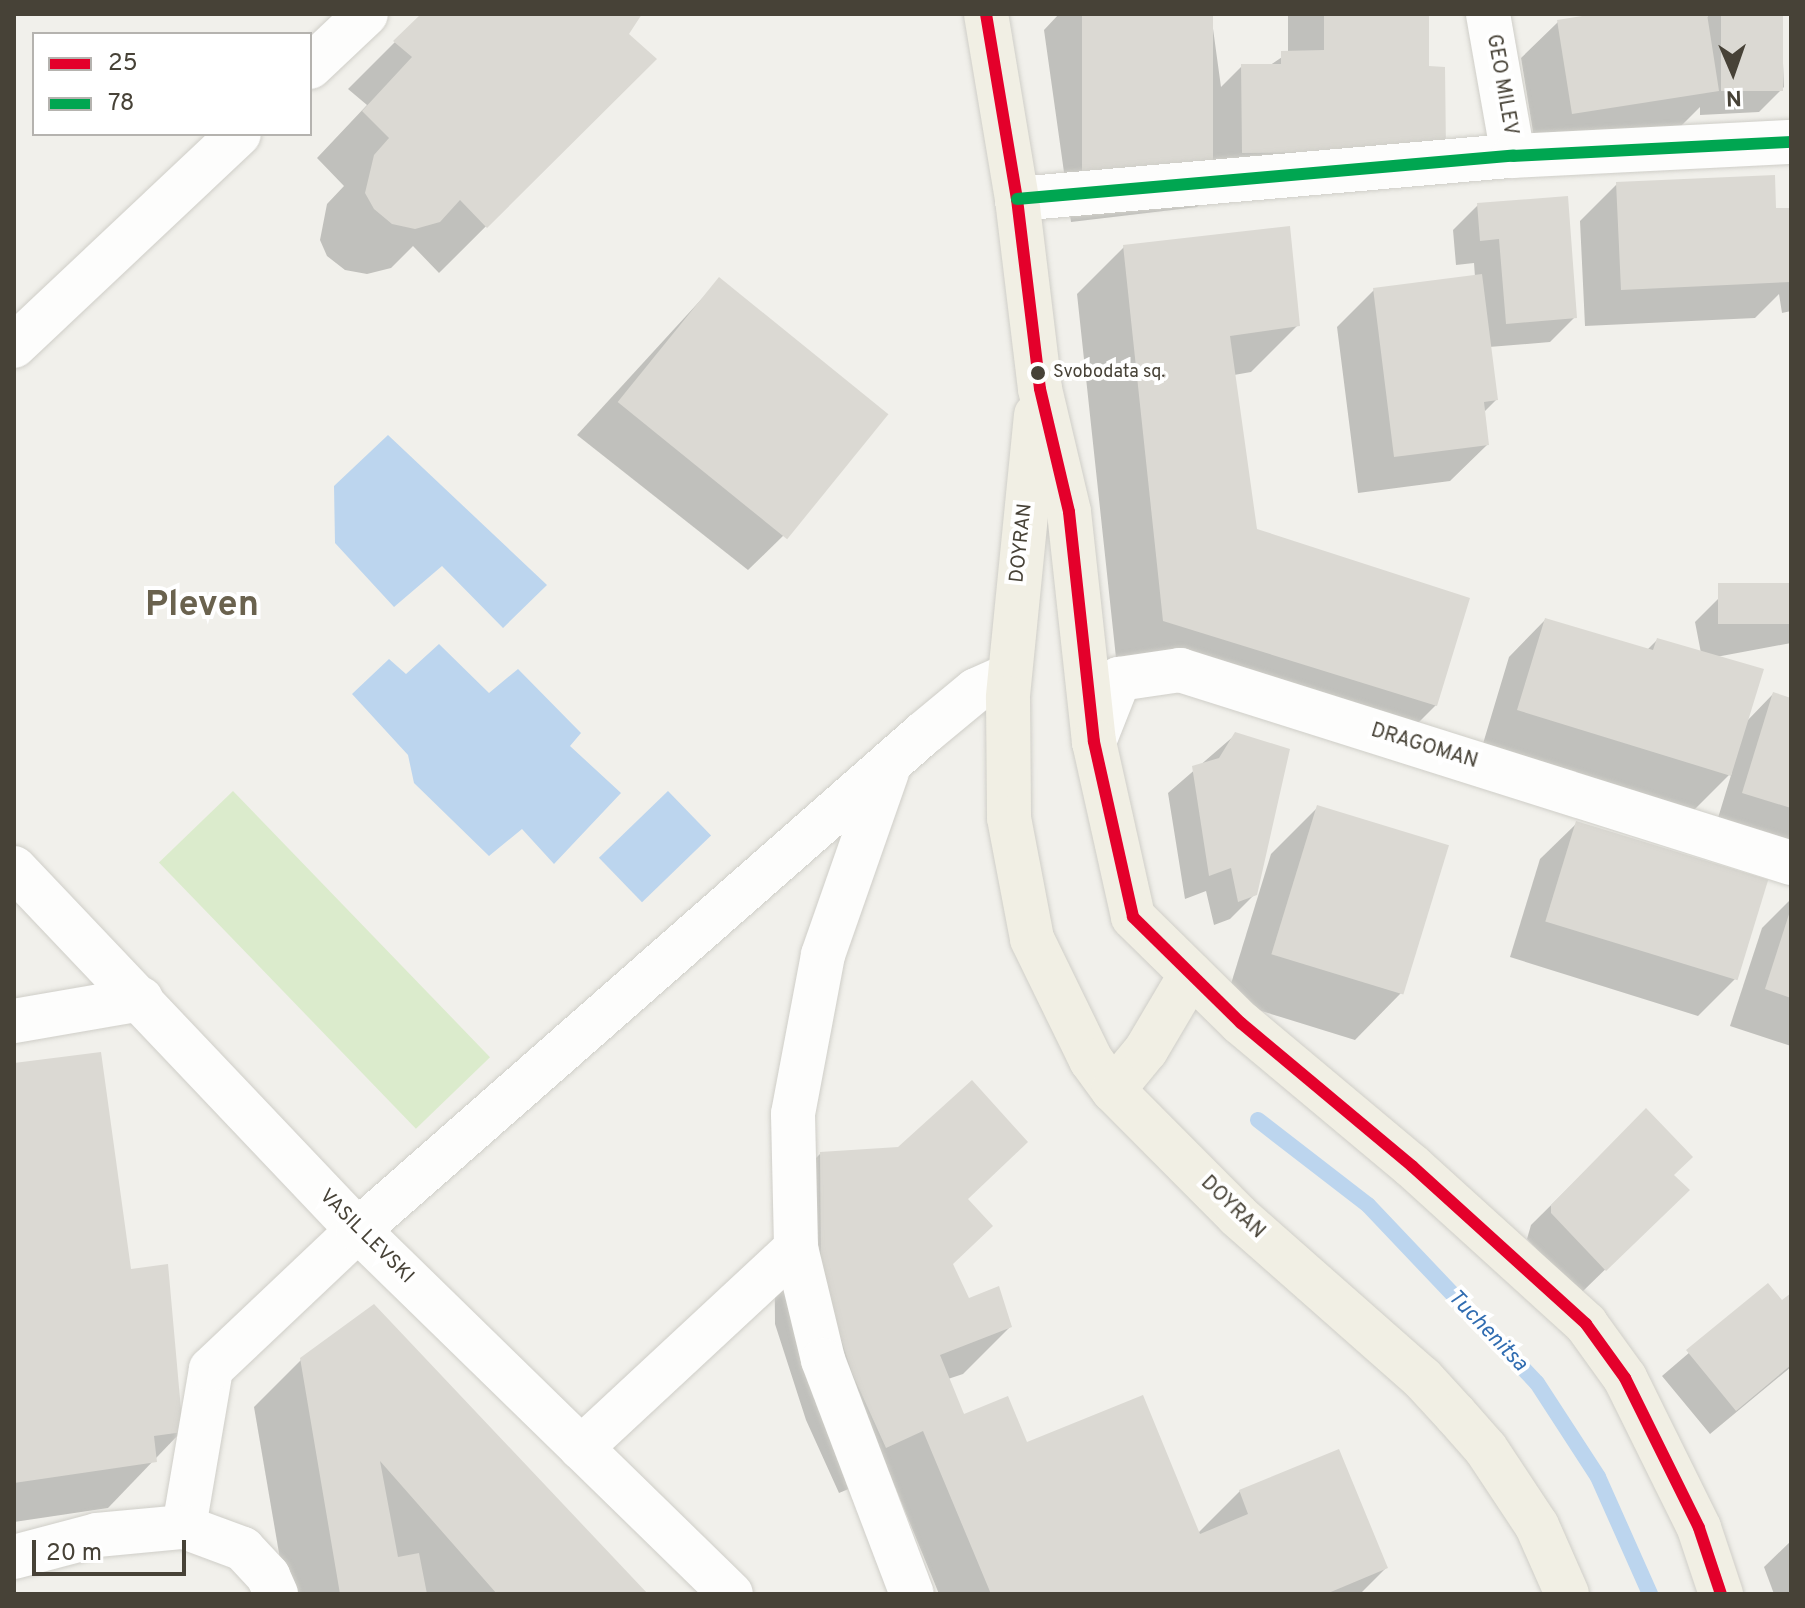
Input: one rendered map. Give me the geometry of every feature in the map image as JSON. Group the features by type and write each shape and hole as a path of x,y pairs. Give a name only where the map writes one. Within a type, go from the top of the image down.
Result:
{"main road":[{"name":"DOYRAN","path":"986,14 1017,199 1040,389 1069,512 1094,742 1133,917 1241,1023 1423,1176 1586,1324 1625,1378 1699,1528 1721,1594"},
{"name":"DOYRAN","path":"1040,389 1008,687 1009,818 1032,939 1091,1060 1113,1090 1238,1216 1422,1378 1456,1415 1537,1526 1567,1594"},
{"path":"1113,1090 1146,1050 1191,974"}],"street":[{"path":"312,65 366,14"},
{"name":"GEO MILEV","path":"1488,14 1513,156"},
{"path":"14,346 237,136"},
{"path":"1017,199 1513,156 1791,142"},
{"name":"DRAGOMAN","path":"1094,742 1119,679 1180,670 1791,863"},
{"path":"184,1527 211,1369 358,1230 976,690 1008,687"},
{"path":"888,769 818,984 793,1114 796,1248 823,1360 912,1594"},
{"name":"VASIL LEVSKI","path":"14,868 358,1230 731,1594"},
{"path":"14,1021 141,999"},
{"path":"581,1448 796,1248"},
{"path":"14,1557 97,1535 184,1527 243,1549 268,1576 276,1594"}],"green space":[{"path":"233,791 490,1057 416,1129 159,863"}],"water":[{"path":"388,435 547,585 503,628 442,566 394,607 335,543 334,486"},
{"path":"439,644 489,693 518,669 581,733 570,746 621,793 554,864 522,829 489,856 414,783 408,755 352,694 389,659 406,674"},
{"path":"668,791 711,836 642,902 599,858"}],"building":[{"path":"421,14 642,14 629,34 657,59 487,228 460,200 440,222 415,229 392,224 374,209 365,193 374,155 389,138 362,111 412,57 393,41"},
{"path":"1082,14 1213,14 1213,188 1082,188"},
{"path":"1324,14 1429,14 1429,66 1445,67 1446,151 1242,153 1241,64 1281,64 1281,51 1324,50"},
{"path":"1595,14 1707,14 1719,91 1572,114 1557,20"},
{"path":"1721,14 1783,14 1783,91 1721,91"},
{"path":"1775,175 1776,208 1791,208 1791,282 1621,290 1616,182"},
{"path":"1568,196 1577,318 1506,324 1499,239 1480,241 1477,203"},
{"path":"1290,226 1300,326 1230,336 1257,529 1470,598 1437,706 1163,621 1123,245"},
{"path":"1482,274 1498,400 1484,402 1489,445 1394,457 1373,288"},
{"path":"719,277 888,414 787,539 618,402"},
{"path":"1718,583 1791,583 1791,624 1718,624"},
{"path":"1545,618 1653,650 1657,638 1764,669 1731,776 1517,710"},
{"path":"1773,692 1791,698 1791,808 1742,793"},
{"path":"1235,732 1290,749 1257,895 1238,902 1231,868 1209,876 1192,766 1219,758"},
{"path":"1317,805 1449,845 1403,995 1271,954"},
{"path":"1576,821 1768,880 1738,980 1545,921"},
{"path":"1791,911 1791,998 1765,989"},
{"path":"101,1052 131,1269 168,1264 183,1432 154,1436 157,1462 14,1483 14,1063"},
{"path":"972,1080 1028,1142 968,1199 993,1226 953,1264 969,1298 999,1286 1012,1327 940,1355 964,1414 1008,1396 1027,1442 1143,1395 1200,1534 1248,1514 1239,1490 1339,1449 1388,1568 1326,1594 991,1594 923,1431 886,1448 852,1373 821,1277 820,1152 898,1147"},
{"path":"1646,1108 1693,1157 1674,1175 1690,1190 1606,1271 1551,1213 1551,1205"},
{"path":"1768,1283 1782,1300 1791,1293 1791,1365 1736,1411 1686,1350"},
{"path":"374,1304 648,1594 497,1594 380,1461 398,1557 419,1553 427,1594 340,1594 300,1358"}],"waterway":[{"name":"Tuchenitsa","path":"1258,1120 1368,1205 1537,1383 1598,1477 1650,1594"}],"transit line":[{"name":"25","path":"986,14 1017,199 1040,389 1069,512 1094,742 1133,917 1241,1023 1412,1166 1586,1324 1625,1378 1699,1528 1721,1594"},
{"name":"78","path":"1017,199 1513,156 1791,142"}],"place":[{"name":"Svobodata sq.","path":"1038,373"}],"district":[{"name":"Pleven","path":"202,607"}]}
